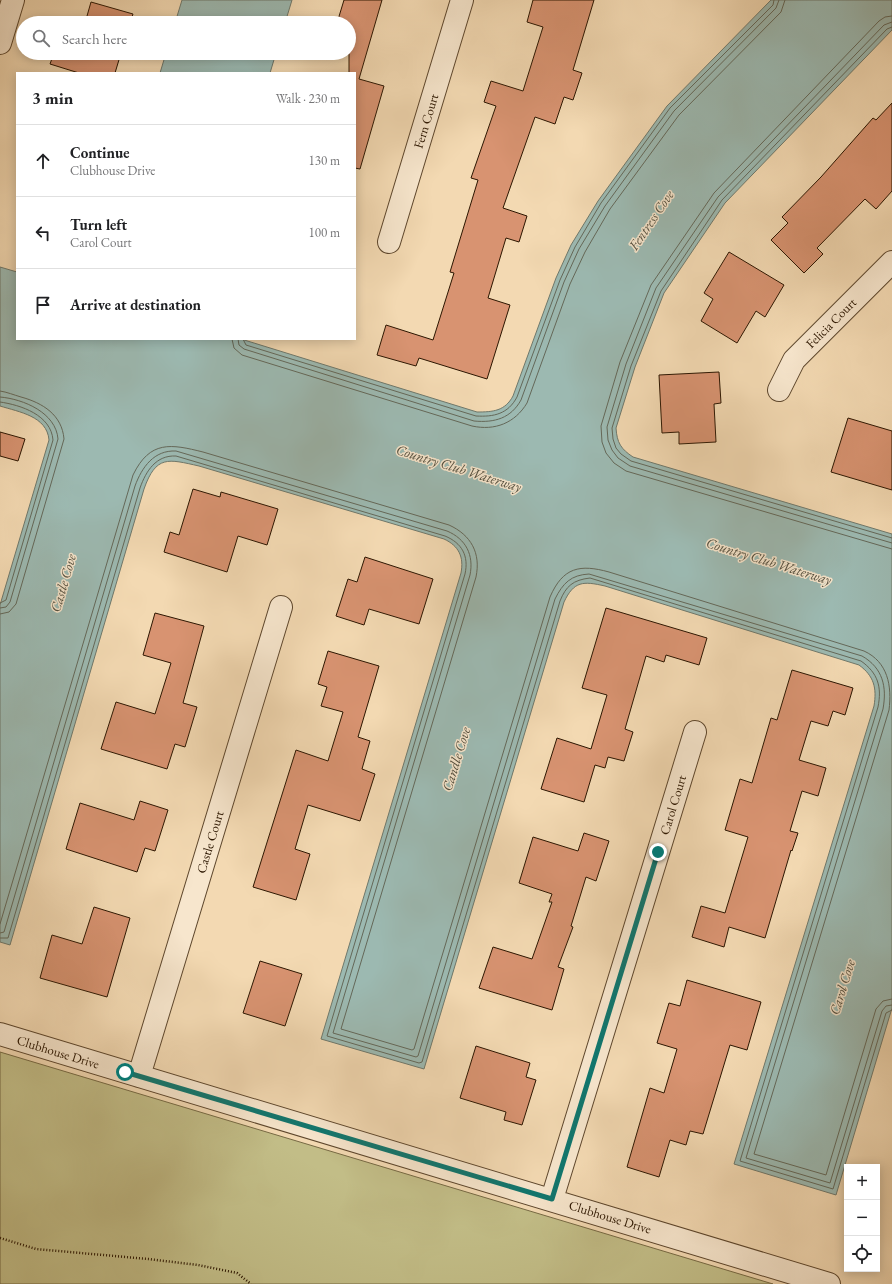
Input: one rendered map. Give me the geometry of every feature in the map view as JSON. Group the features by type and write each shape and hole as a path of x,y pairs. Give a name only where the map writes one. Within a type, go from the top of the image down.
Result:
{"street":[{"path":"0,43 13,0"},
{"name":"Fern Court","path":"389,242 462,0"},
{"name":"Felicia Court","path":"779,390 794,360 892,262"},
{"name":"Castle Court","path":"138,1076 281,607"},
{"name":"Carol Court","path":"552,1199 695,732"},
{"name":"Clubhouse Drive","path":"0,1034 552,1199 829,1284"}],"path":[{"path":"0,1238 36,1249 198,1265 237,1273 251,1284"}],"shaded area":[{"path":"0,1052 773,1284 0,1284"}],"water":[{"path":"182,0 292,0 287,16 177,16"},
{"path":"771,0 892,0 892,30 725,203 664,293 635,367 616,428 617,438 620,445 633,457 892,534 892,1008 845,1164 844,1164 836,1195 734,1164 874,706 875,688 871,678 859,665 605,586 591,583 580,584 572,590 564,602 424,1069 321,1039 461,573 461,557 457,549 444,539 199,466 171,461 164,462 153,470 144,489 10,945 0,942 0,605 49,440 47,432 38,420 23,413 0,406 0,267 16,272 16,340 244,340 477,412 488,412 502,408 513,396 556,278 571,245 598,201 667,106"},
{"path":"164,60 274,60 270,72 160,72"}],"building":[{"path":"344,0 382,0 359,79 384,86 360,169 356,168 356,72 349,72 349,60 356,60 356,16 339,16"},
{"path":"533,0 594,0 573,70 582,73 573,100 564,97 555,124 535,117 503,208 527,216 519,242 506,238 488,298 510,305 487,379 419,358 416,366 377,355 386,325 433,340 454,273 450,272 478,180 471,178 496,106 484,102 491,81 523,91 543,27 527,22"},
{"path":"91,2 133,14 132,16 87,16"},
{"path":"51,60 119,60 115,72 76,72 50,64"},
{"path":"892,103 892,191 876,209 865,199 817,248 823,254 804,273 771,240 788,223 782,217 821,177 873,118 876,120"},
{"path":"729,252 784,285 765,317 756,311 737,343 701,321 713,299 704,293"},
{"path":"719,372 721,403 714,404 716,442 679,444 679,432 662,433 659,375"},
{"path":"848,418 892,431 892,490 831,472"},
{"path":"0,432 25,439 18,461 0,456"},
{"path":"193,489 220,497 221,492 278,509 267,545 238,536 227,572 164,552 170,532 179,535"},
{"path":"365,557 433,579 419,624 369,609 364,625 336,616 348,579 357,582"},
{"path":"606,608 707,638 699,665 666,655 664,662 646,656 625,729 633,732 624,761 608,757 605,768 595,765 584,802 541,789 557,738 591,749 607,695 582,688"},
{"path":"155,613 204,626 183,703 197,707 185,747 175,744 167,769 101,749 116,702 155,714 171,663 143,655"},
{"path":"328,651 379,666 358,737 370,741 362,769 375,774 360,821 308,805 295,849 310,854 296,900 253,887 296,750 328,761 343,712 321,706 327,687 318,684"},
{"path":"792,670 853,688 845,715 833,711 828,726 811,721 799,760 826,768 818,796 802,791 790,831 798,833 792,851 791,850 765,938 729,927 724,947 692,937 701,906 725,913 748,837 725,830 740,779 752,783 771,718 777,720"},
{"path":"140,801 168,810 155,851 145,848 137,872 66,849 80,803 134,820"},
{"path":"584,833 609,841 596,881 586,877 571,926 573,927 558,967 564,969 552,1010 479,988 493,947 532,959 552,902 549,902 552,894 519,883 533,837 578,851"},
{"path":"94,907 130,918 107,997 40,978 52,935 82,944"},
{"path":"260,961 302,974 285,1026 243,1013"},
{"path":"687,980 761,1002 747,1050 730,1045 703,1134 690,1131 686,1145 670,1140 659,1177 627,1167 650,1088 664,1093 677,1049 657,1043 669,1003 680,1006"},
{"path":"476,1046 530,1063 526,1077 536,1080 522,1125 504,1120 506,1112 460,1098"}],"route":[{"path":"125,1072 552,1199 658,852"}],"water label":[{"name":"Fentress Cove","path":"651,220"},
{"name":"Country Club Waterway","path":"459,468"},
{"name":"Country Club Waterway","path":"769,561"},
{"name":"Castle Cove","path":"63,583"},
{"name":"Candle Cove","path":"456,759"},
{"name":"Carol Cove","path":"842,987"}]}
